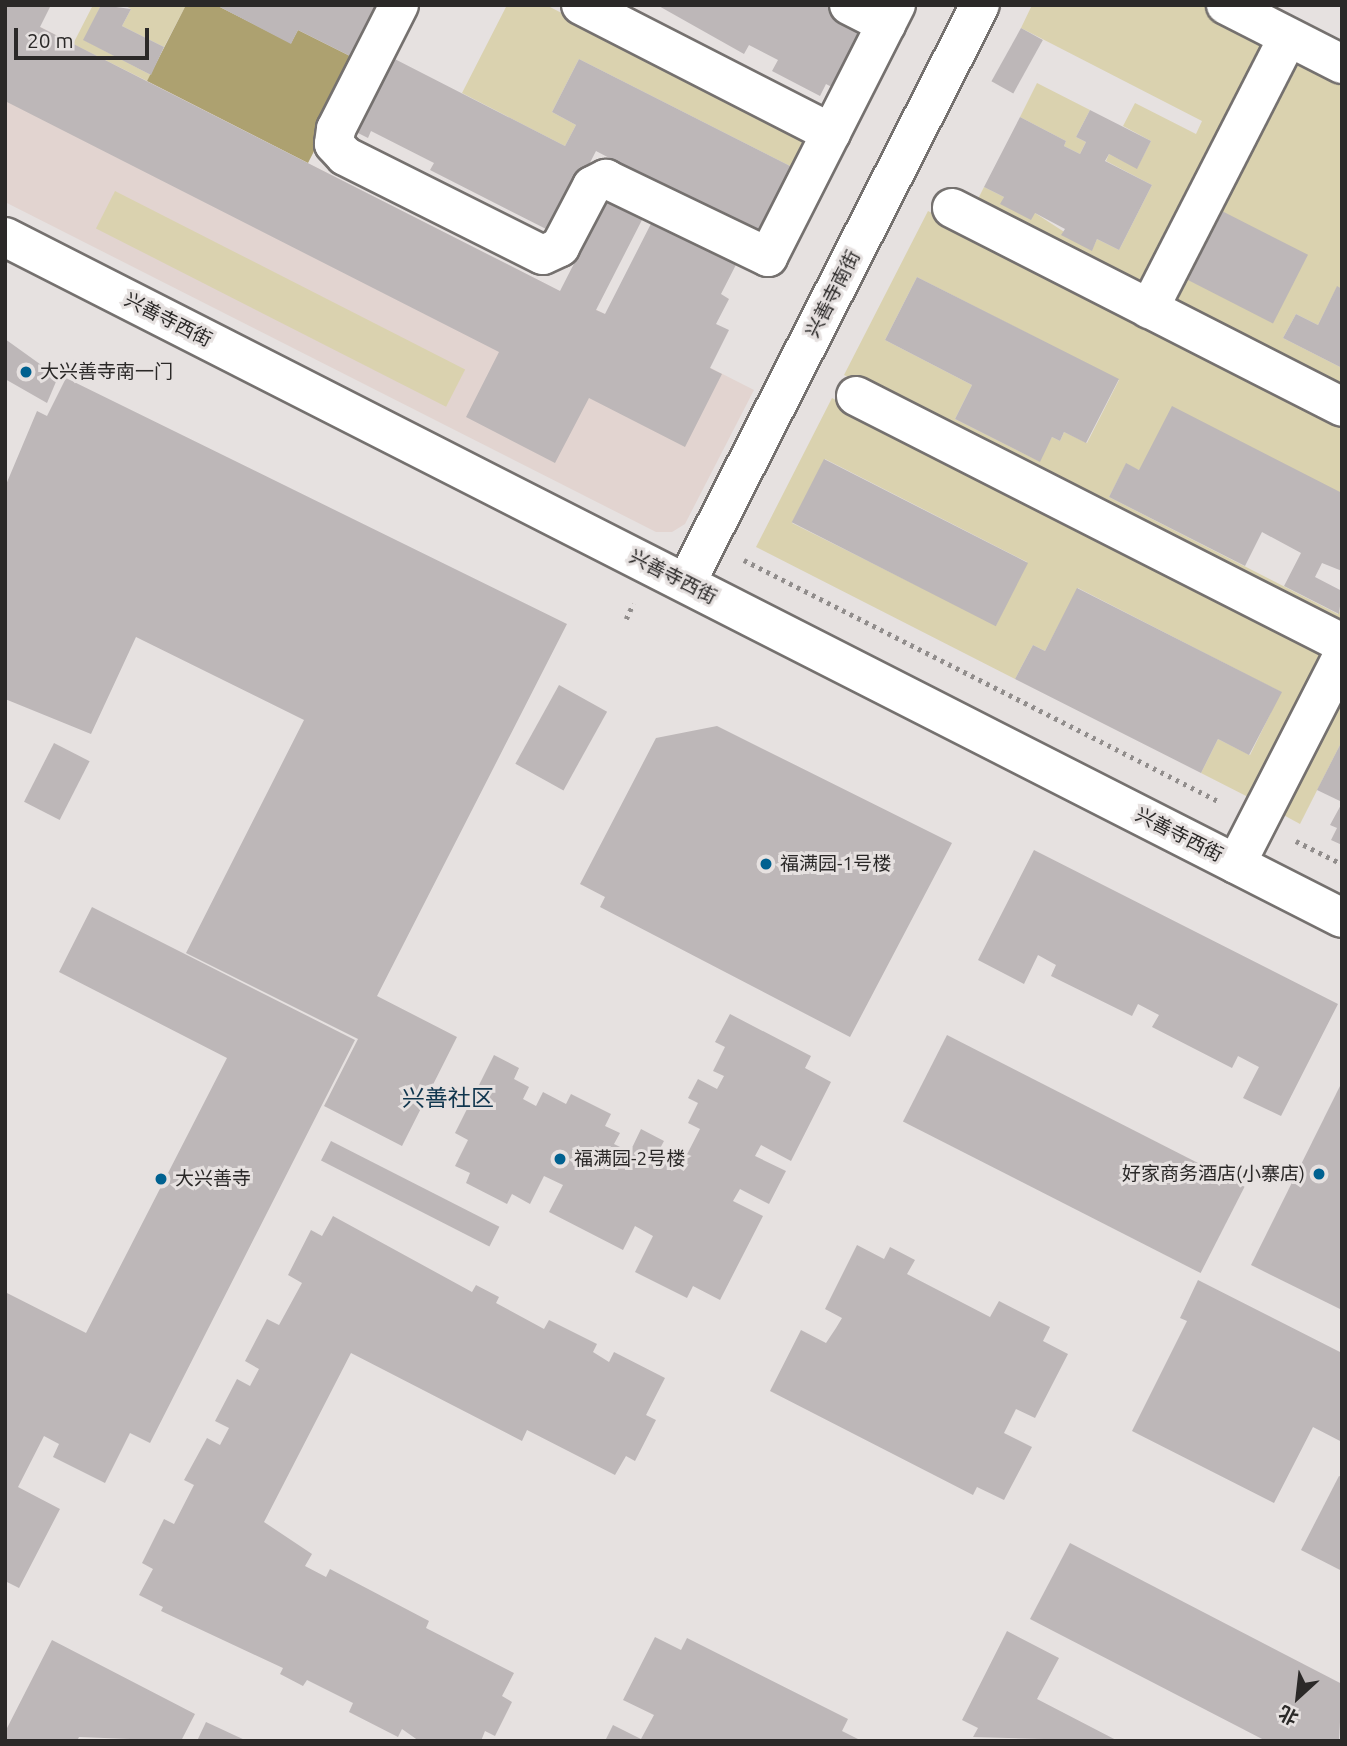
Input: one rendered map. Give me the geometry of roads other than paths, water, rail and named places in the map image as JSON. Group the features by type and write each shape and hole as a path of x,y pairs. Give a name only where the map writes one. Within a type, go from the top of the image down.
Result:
{"street":[{"path":"398,5 336,129 334,144 345,156 539,254 554,253 560,247 595,183 609,179 768,257 891,15 849,5"},
{"path":"581,5 831,133"},
{"name":"兴善寺南街","path":"686,583 980,5"},
{"path":"1226,5 1342,64"},
{"path":"1149,309 1284,45"},
{"path":"952,208 1342,407"},
{"name":"兴善寺西街","path":"5,237 1342,918"},
{"path":"856,396 1342,643"},
{"path":"1236,864 1342,657"}],"place":[{"name":"大兴善寺南一门","path":"26,372"},
{"name":"福满园-1号楼","path":"766,864"},
{"name":"福满园-2号楼","path":"560,1159"},
{"name":"好家商务酒店(小寨店)","path":"1319,1174"},
{"name":"大兴善寺","path":"161,1179"}],"district":[{"name":"兴善社区","path":"448,1098"}]}
